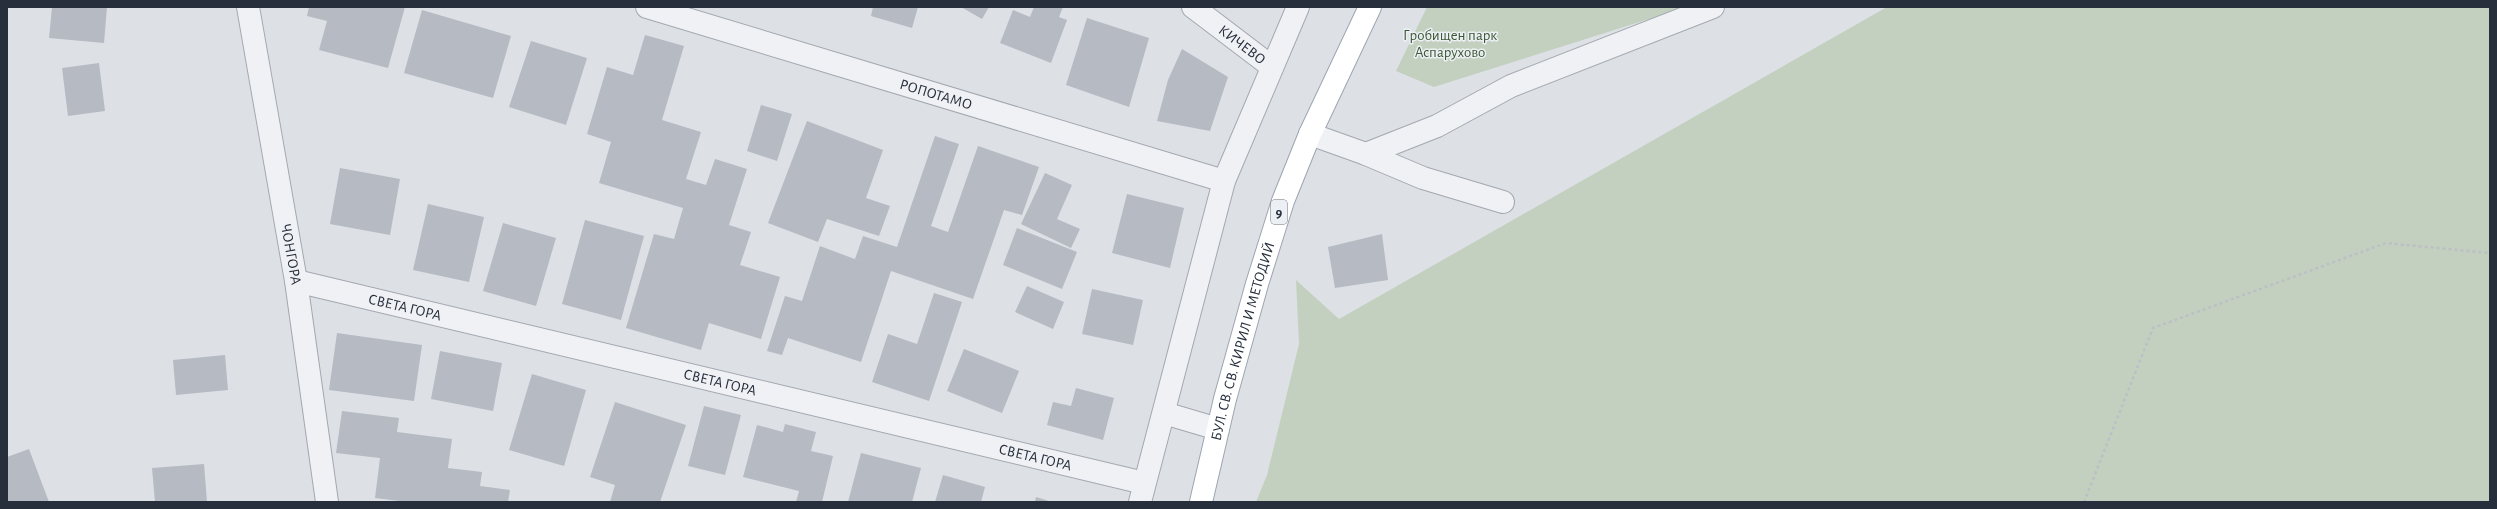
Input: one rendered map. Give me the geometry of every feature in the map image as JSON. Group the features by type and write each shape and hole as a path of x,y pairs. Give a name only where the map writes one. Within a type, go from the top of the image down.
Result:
{"main road":[{"name":"БУЛ. СВ. СВ. КИРИЛ И МЕТОДИЙ","path":"1201,502 1218,429 1257,284 1283,201 1310,134 1370,7"}],"street":[{"name":"ЧОНГОРА","path":"248,7 296,281 327,502"},
{"name":"РОПОТАМО","path":"647,7 1224,181"},
{"name":"КИЧЕВО","path":"1193,7 1272,67"},
{"path":"1142,493 1224,181 1298,7"},
{"path":"1366,154 1436,126 1511,86 1713,7"},
{"path":"1310,134 1366,154 1423,178 1503,202"},
{"name":"СВЕТА ГОРА","path":"296,281 1142,493"},
{"path":"1164,413 1218,429"}],"path":[{"path":"2084,502 2153,328 2386,243 2490,253"}],"green space":[{"name":"Гробищен парк Аспарухово","path":"1427,7 1687,7 1434,87 1396,71"},
{"path":"1887,7 2490,7 2490,502 1256,502 1267,475 1299,344 1296,280 1339,319"}],"building":[{"path":"52,7 107,7 104,43 49,38"},
{"path":"309,7 405,7 388,68 319,50 327,21 307,16"},
{"path":"873,7 918,7 912,28 871,16"},
{"path":"961,7 989,7 982,19"},
{"path":"1034,7 1063,7 1059,17 1067,20 1051,63 1000,43 1013,10 1030,17"},
{"path":"422,10 511,36 493,98 404,73"},
{"path":"1087,18 1149,38 1129,107 1066,85"},
{"path":"645,35 684,46 662,120 701,132 686,179 706,185 715,159 747,169 729,225 751,232 740,265 780,277 761,339 709,323 701,350 626,328 654,234 674,239 683,208 599,183 611,142 587,134 607,67 633,75"},
{"path":"531,41 587,58 566,125 509,107"},
{"path":"1182,49 1228,77 1210,131 1157,121 1168,80"},
{"path":"99,63 105,111 68,116 62,68"},
{"path":"761,105 792,114 777,161 747,151"},
{"path":"807,121 883,150 866,198 890,206 879,236 827,219 818,242 768,223"},
{"path":"935,136 959,144 931,226 948,232 978,146 1039,167 1022,215 1004,210 973,299 891,271 861,362 788,338 782,355 767,351 785,296 802,301 820,246 868,264 855,259 863,236 897,247"},
{"path":"340,168 400,179 390,235 330,224"},
{"path":"1045,173 1072,185 1057,219 1080,229 1071,248 1021,224"},
{"path":"1127,194 1184,208 1170,268 1112,253"},
{"path":"428,204 484,217 469,282 413,270"},
{"path":"585,220 644,236 621,320 562,304"},
{"path":"503,223 556,238 536,306 483,291"},
{"path":"1017,228 1077,252 1062,289 1003,265"},
{"path":"1382,234 1388,280 1335,288 1328,247"},
{"path":"1027,286 1064,302 1053,329 1015,312"},
{"path":"1092,289 1143,300 1133,345 1082,334"},
{"path":"934,293 962,302 929,401 872,382 888,334 917,344"},
{"path":"337,333 422,345 414,401 329,390"},
{"path":"964,349 1019,371 1002,413 947,391"},
{"path":"440,351 502,363 493,411 431,399"},
{"path":"225,355 228,390 176,395 173,360"},
{"path":"532,374 586,390 564,466 509,450"},
{"path":"1076,388 1114,398 1103,440 1047,425 1053,402 1071,406"},
{"path":"615,402 686,425 660,502 610,502 615,485 590,477"},
{"path":"704,406 741,415 725,475 688,466"},
{"path":"342,411 399,418 397,432 452,439 448,468 482,472 480,486 510,490 508,502 408,502 375,498 380,458 336,453"},
{"path":"785,424 816,432 811,451 833,456 822,502 796,502 799,491 743,477 757,425 783,432"},
{"path":"29,449 49,502 7,502 7,457"},
{"path":"861,453 921,468 912,502 848,502"},
{"path":"204,464 207,502 155,502 152,468"},
{"path":"943,475 985,487 981,502 935,502"},
{"path":"1036,497 1052,502 1035,502"}]}
